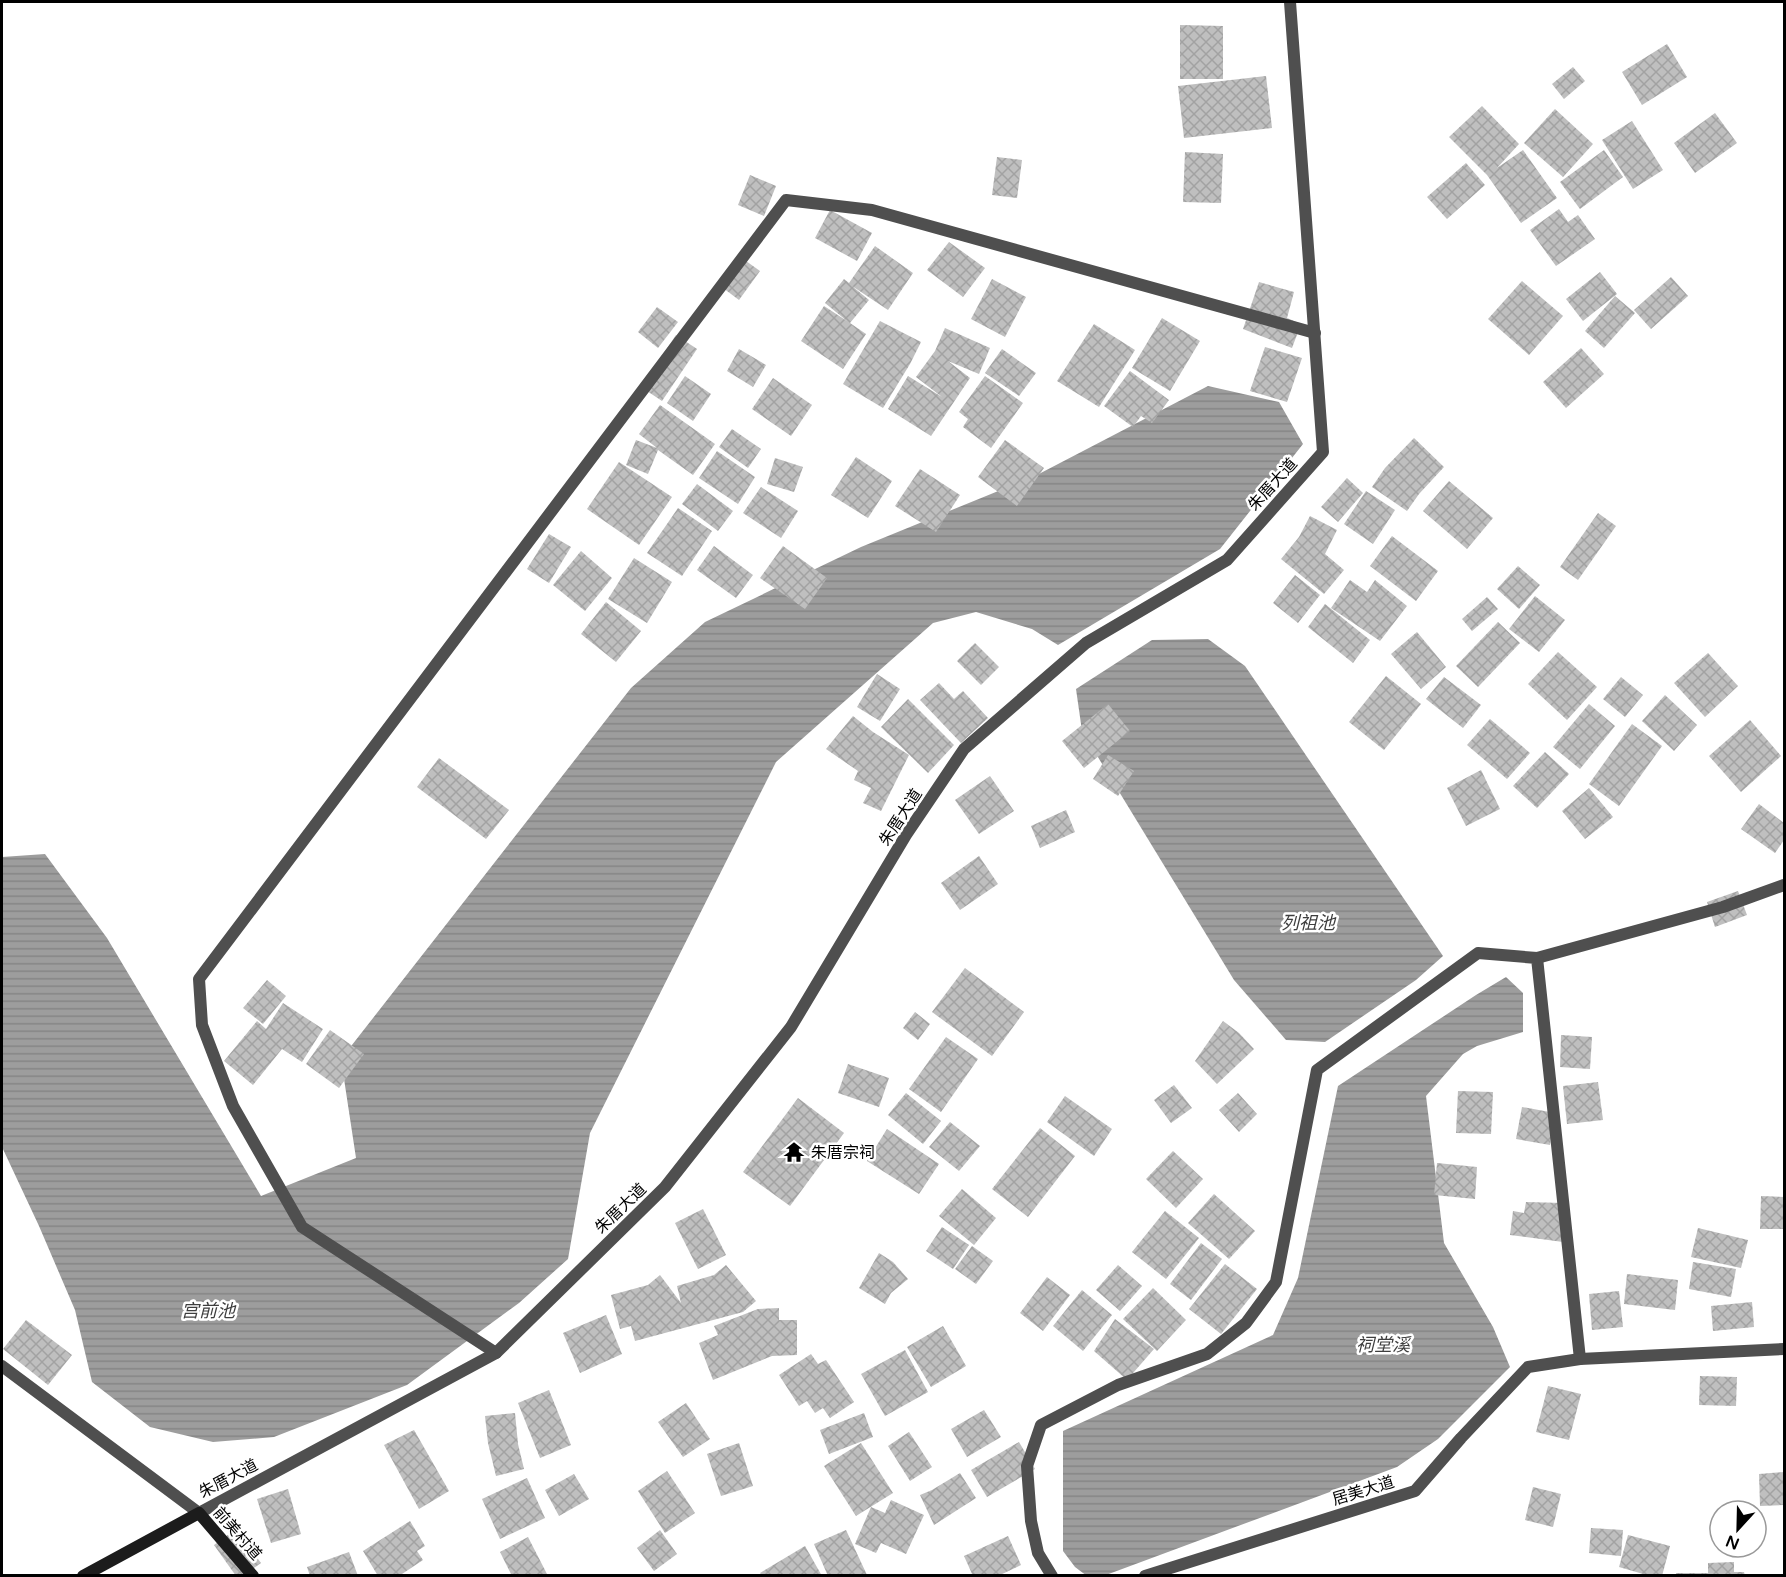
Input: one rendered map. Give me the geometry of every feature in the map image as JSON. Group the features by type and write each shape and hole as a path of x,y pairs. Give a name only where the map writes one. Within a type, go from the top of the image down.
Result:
{"street":[{"name":"朱厝大道","path":"199,1513 496,1353 665,1187 791,1027 906,835 964,749 1086,643 1227,560 1323,452 1290,2"},
{"path":"496,1353 302,1227 233,1106 202,1025 199,979 786,200 872,210 1315,333"},
{"path":"1052,1575 1038,1553 1030,1521 1027,1466 1041,1425 1118,1385 1206,1354 1246,1323 1276,1282 1317,1070 1478,953 1537,958 1723,907 1785,885"},
{"path":"1537,958 1580,1359"},
{"name":"居美大道","path":"1145,1575 1415,1491 1528,1367 1580,1359 1785,1349"},
{"path":"2,1366 199,1513 83,1575"},
{"name":"前美村道","path":"199,1513 253,1575"}],"water":[{"name":"宫前池","path":"1208,386 1279,402 1303,444 1220,549 1058,645 1032,629 976,612 933,623 776,762 590,1133 568,1259 519,1303 407,1385 274,1437 213,1442 150,1427 92,1382 75,1310 2,1147 2,857 45,854 107,938 261,1196 356,1158 341,1059 631,688 705,622 861,547 1035,476"},
{"name":"列祖池","path":"1208,639 1245,666 1443,956 1416,980 1325,1042 1286,1040 1234,980 1082,731 1076,689 1152,640"},
{"name":"祠堂溪","path":"1506,977 1523,993 1523,1032 1477,1046 1463,1054 1426,1096 1444,1243 1493,1327 1510,1367 1438,1439 1397,1467 1106,1575 1087,1576 1075,1567 1063,1551 1063,1431 1273,1335 1298,1278 1338,1086"}],"building":[{"path":"1180,25 1223,26 1223,79 1180,79"},
{"path":"1667,44 1687,77 1642,105 1622,72"},
{"path":"1573,67 1585,81 1564,99 1552,84"},
{"path":"1266,76 1272,128 1184,138 1178,86"},
{"path":"1482,106 1519,144 1497,168 1523,150 1557,198 1521,223 1487,175 1449,137"},
{"path":"1555,109 1593,144 1563,177 1524,143"},
{"path":"1715,113 1737,143 1695,173 1674,143"},
{"path":"1632,121 1663,170 1633,189 1602,140"},
{"path":"1604,150 1623,177 1580,209 1560,182"},
{"path":"1185,152 1223,154 1221,203 1183,202"},
{"path":"997,157 1022,160 1017,198 992,195"},
{"path":"1466,163 1485,185 1447,219 1427,197"},
{"path":"750,175 776,186 764,216 738,205"},
{"path":"1559,209 1568,222 1578,215 1595,239 1556,266 1530,230"},
{"path":"830,210 872,233 857,261 815,238"},
{"path":"949,242 985,268 963,297 927,270"},
{"path":"875,246 913,273 888,310 852,286 869,300 850,323 866,334 843,369 801,341 824,306 847,321 825,303 844,279 849,283"},
{"path":"739,256 760,271 739,300 719,285"},
{"path":"1600,272 1617,294 1583,321 1566,299"},
{"path":"1671,277 1688,296 1651,329 1634,310"},
{"path":"992,279 1026,297 1005,337 971,319"},
{"path":"1522,281 1563,316 1529,355 1488,319"},
{"path":"1259,282 1294,292 1287,318 1301,324 1292,348 1243,329"},
{"path":"1615,296 1635,313 1604,348 1585,331"},
{"path":"657,307 678,322 658,348 638,332"},
{"path":"1162,318 1200,341 1170,391 1132,368"},
{"path":"880,321 921,342 883,408 843,384"},
{"path":"1094,324 1135,350 1099,407 1057,381"},
{"path":"945,328 990,348 979,374 948,361 970,378 931,436 888,409 908,376 942,397 916,377 935,351"},
{"path":"676,335 697,349 662,401 641,387"},
{"path":"1265,347 1302,358 1287,402 1250,391"},
{"path":"1581,348 1604,374 1566,408 1543,382"},
{"path":"739,349 766,365 753,387 727,371"},
{"path":"1002,349 1036,373 1019,396 985,373"},
{"path":"1130,371 1169,400 1152,423 1141,416 1133,427 1104,406"},
{"path":"685,376 711,394 693,421 667,403"},
{"path":"985,376 1023,403 991,448 963,427 968,419 959,412"},
{"path":"773,378 812,405 791,436 752,409"},
{"path":"660,405 715,444 693,475 658,450 648,474 626,465 636,440 657,448 639,434"},
{"path":"732,429 761,449 748,468 719,447"},
{"path":"1414,438 1444,467 1407,511 1372,487 1385,468"},
{"path":"1005,440 1044,468 1017,506 978,477"},
{"path":"717,451 755,477 738,504 699,478"},
{"path":"856,457 892,481 868,518 831,495"},
{"path":"775,458 803,467 794,492 767,484"},
{"path":"619,462 672,497 639,545 587,509"},
{"path":"920,469 960,495 936,532 895,506"},
{"path":"1347,478 1363,493 1338,522 1321,507"},
{"path":"1449,481 1493,518 1467,549 1423,511"},
{"path":"697,484 733,511 718,531 682,504"},
{"path":"761,487 798,511 781,538 743,513"},
{"path":"1366,491 1395,510 1373,544 1344,524"},
{"path":"678,508 712,531 682,576 647,553"},
{"path":"1598,513 1616,526 1578,580 1560,567"},
{"path":"1310,516 1337,530 1325,554 1344,570 1324,594 1281,559 1299,537"},
{"path":"549,534 571,547 549,583 527,569"},
{"path":"1392,536 1438,571 1416,601 1370,566"},
{"path":"714,546 753,575 736,598 697,570"},
{"path":"783,546 827,578 805,609 760,578"},
{"path":"581,551 612,578 585,611 553,585"},
{"path":"634,558 672,582 647,623 608,599"},
{"path":"1518,566 1540,585 1519,609 1497,589"},
{"path":"1295,575 1320,595 1298,623 1273,603"},
{"path":"1350,580 1367,592 1375,580 1407,606 1380,641 1331,608"},
{"path":"1535,596 1565,620 1539,652 1509,629"},
{"path":"1487,597 1498,609 1472,631 1462,619"},
{"path":"606,602 641,631 616,662 581,634"},
{"path":"1325,604 1370,640 1353,663 1308,627"},
{"path":"1498,622 1520,643 1478,687 1456,666"},
{"path":"1417,632 1446,667 1421,689 1391,654"},
{"path":"975,643 999,667 981,685 957,661"},
{"path":"1558,652 1597,687 1567,720 1528,684"},
{"path":"1708,653 1738,686 1705,717 1674,683"},
{"path":"877,674 900,689 880,721 857,707"},
{"path":"1386,676 1421,704 1384,750 1349,722"},
{"path":"1444,677 1481,705 1463,728 1426,699"},
{"path":"1621,677 1643,695 1625,717 1603,699"},
{"path":"939,683 954,699 963,691 988,718 961,743 920,700"},
{"path":"1665,695 1697,725 1674,751 1642,721"},
{"path":"908,699 954,745 928,773 881,727"},
{"path":"1108,704 1130,731 1084,768 1062,741"},
{"path":"1589,704 1615,726 1580,769 1553,747"},
{"path":"853,716 909,755 881,811 863,803 871,788 854,780 858,771 826,749"},
{"path":"1490,719 1530,753 1507,779 1467,745"},
{"path":"1750,720 1781,756 1741,792 1709,756"},
{"path":"1632,724 1662,746 1619,806 1589,784"},
{"path":"1545,752 1569,774 1537,808 1513,786"},
{"path":"1108,755 1134,771 1118,796 1093,779"},
{"path":"439,758 509,810 486,839 417,787"},
{"path":"1481,770 1500,809 1466,826 1447,788"},
{"path":"990,776 1014,811 979,834 955,800"},
{"path":"1589,788 1613,817 1585,839 1562,811"},
{"path":"1759,804 1784,823 1784,840 1775,853 1741,829"},
{"path":"1066,810 1075,832 1040,848 1031,826"},
{"path":"979,856 998,884 960,910 941,883"},
{"path":"1738,891 1747,915 1715,927 1707,902"},
{"path":"965,968 1024,1012 992,1056 932,1012"},
{"path":"267,980 286,996 263,1024 243,1008"},
{"path":"283,1003 323,1029 302,1062 282,1049 253,1085 224,1061 257,1021 266,1029"},
{"path":"915,1012 930,1024 918,1040 903,1028"},
{"path":"1223,1021 1239,1033 1254,1049 1217,1084 1195,1061"},
{"path":"330,1030 364,1054 339,1088 306,1064"},
{"path":"1561,1035 1592,1037 1590,1069 1560,1067"},
{"path":"946,1037 978,1059 941,1112 909,1089"},
{"path":"848,1064 889,1078 879,1107 838,1093"},
{"path":"1598,1082 1603,1120 1567,1124 1563,1086"},
{"path":"1174,1085 1192,1108 1171,1123 1154,1100"},
{"path":"1458,1091 1493,1092 1491,1134 1456,1133"},
{"path":"906,1093 941,1121 923,1144 888,1115"},
{"path":"1238,1093 1257,1114 1239,1132 1219,1110"},
{"path":"1065,1096 1112,1129 1094,1156 1047,1122"},
{"name":"朱厝宗祠","path":"798,1098 844,1133 790,1206 743,1172"},
{"path":"1522,1107 1555,1113 1550,1145 1516,1139"},
{"path":"950,1122 980,1146 959,1171 929,1147"},
{"path":"1040,1128 1075,1156 1028,1217 992,1189"},
{"path":"887,1129 939,1164 919,1194 867,1161"},
{"path":"1173,1151 1203,1179 1176,1208 1146,1179"},
{"path":"1437,1163 1477,1167 1475,1199 1434,1195"},
{"path":"962,1189 996,1218 974,1245 939,1216"},
{"path":"1214,1194 1255,1231 1229,1259 1188,1223"},
{"path":"1761,1196 1784,1197 1784,1229 1760,1229"},
{"path":"1526,1202 1564,1203 1563,1242 1510,1235 1513,1211 1524,1213"},
{"path":"703,1209 726,1255 698,1269 675,1223"},
{"path":"1165,1211 1199,1238 1166,1279 1132,1252"},
{"path":"942,1227 969,1245 953,1269 926,1251"},
{"path":"1698,1228 1748,1240 1741,1268 1691,1257"},
{"path":"1201,1243 1222,1259 1191,1300 1170,1284"},
{"path":"972,1246 993,1261 976,1284 955,1269"},
{"path":"879,1253 893,1262 908,1279 891,1293 885,1304 859,1288"},
{"path":"1693,1262 1736,1269 1731,1297 1689,1289"},
{"path":"1225,1264 1257,1289 1221,1334 1189,1309"},
{"path":"726,1265 756,1301 743,1312 635,1341 631,1326 620,1329 611,1295 648,1285 660,1275 681,1303 677,1286 714,1275"},
{"path":"1118,1265 1142,1286 1120,1311 1096,1290"},
{"path":"1627,1274 1678,1280 1675,1310 1624,1304"},
{"path":"1047,1277 1070,1295 1043,1331 1020,1313"},
{"path":"1153,1288 1186,1320 1157,1351 1123,1319"},
{"path":"1082,1290 1112,1315 1083,1351 1053,1326"},
{"path":"1619,1291 1623,1327 1592,1330 1589,1294"},
{"path":"1752,1302 1754,1327 1713,1331 1711,1306"},
{"path":"779,1308 779,1320 797,1320 797,1355 772,1356 713,1380 699,1343 718,1335 714,1326 758,1309"},
{"path":"606,1315 622,1354 580,1373 563,1333"},
{"path":"1115,1319 1154,1349 1127,1380 1094,1351"},
{"path":"26,1320 72,1355 48,1385 3,1349"},
{"path":"943,1326 966,1366 931,1387 907,1347"},
{"path":"905,1350 928,1392 885,1416 861,1374"},
{"path":"811,1354 818,1364 826,1360 854,1402 830,1418 823,1408 815,1413 807,1401 799,1406 779,1375"},
{"path":"1700,1376 1737,1377 1736,1406 1699,1405"},
{"path":"1548,1386 1581,1394 1569,1440 1536,1432"},
{"path":"549,1390 571,1445 540,1458 518,1403"},
{"path":"686,1403 710,1439 683,1457 658,1422"},
{"path":"984,1410 1001,1437 967,1457 951,1429"},
{"path":"515,1413 518,1444 524,1469 496,1476 488,1443 485,1416"},
{"path":"864,1413 873,1437 829,1454 820,1430"},
{"path":"414,1430 449,1491 419,1509 384,1445"},
{"path":"909,1432 932,1467 910,1481 888,1446"},
{"path":"1019,1442 1035,1469 987,1497 971,1470"},
{"path":"739,1443 753,1486 721,1496 707,1454"},
{"path":"861,1443 893,1493 856,1516 824,1466"},
{"path":"667,1471 695,1513 665,1533 638,1491"},
{"path":"1784,1472 1784,1505 1768,1506 1768,1499 1760,1499 1759,1474"},
{"path":"960,1473 976,1498 934,1525 920,1495"},
{"path":"574,1474 589,1499 559,1516 545,1490"},
{"path":"527,1478 545,1518 500,1539 482,1499"},
{"path":"1533,1487 1561,1494 1553,1527 1525,1520"},
{"path":"288,1489 301,1534 271,1543 257,1499"},
{"path":"891,1500 924,1515 906,1554 881,1543 876,1553 855,1544 871,1507 885,1513"},
{"path":"410,1521 425,1546 417,1551 423,1560 399,1576 378,1576 363,1551"},
{"path":"1591,1528 1623,1530 1621,1556 1589,1553"},
{"path":"236,1529 261,1563 243,1576 236,1576 214,1545"},
{"path":"660,1530 677,1554 654,1571 637,1548"},
{"path":"846,1530 867,1575 865,1576 828,1576 814,1544"},
{"path":"1628,1535 1670,1546 1662,1576 1650,1576 1619,1567"},
{"path":"1008,1536 1021,1565 998,1576 973,1576 964,1556"},
{"path":"528,1537 548,1576 512,1576 500,1552"},
{"path":"805,1546 822,1576 762,1576 760,1573"},
{"path":"349,1552 358,1576 310,1576 307,1567"},
{"path":"1734,1562 1734,1572 1744,1572 1745,1576 1676,1576 1676,1573 1708,1573 1708,1563"}],"place":[{"name":"朱厝宗祠","path":"794,1152"}]}
